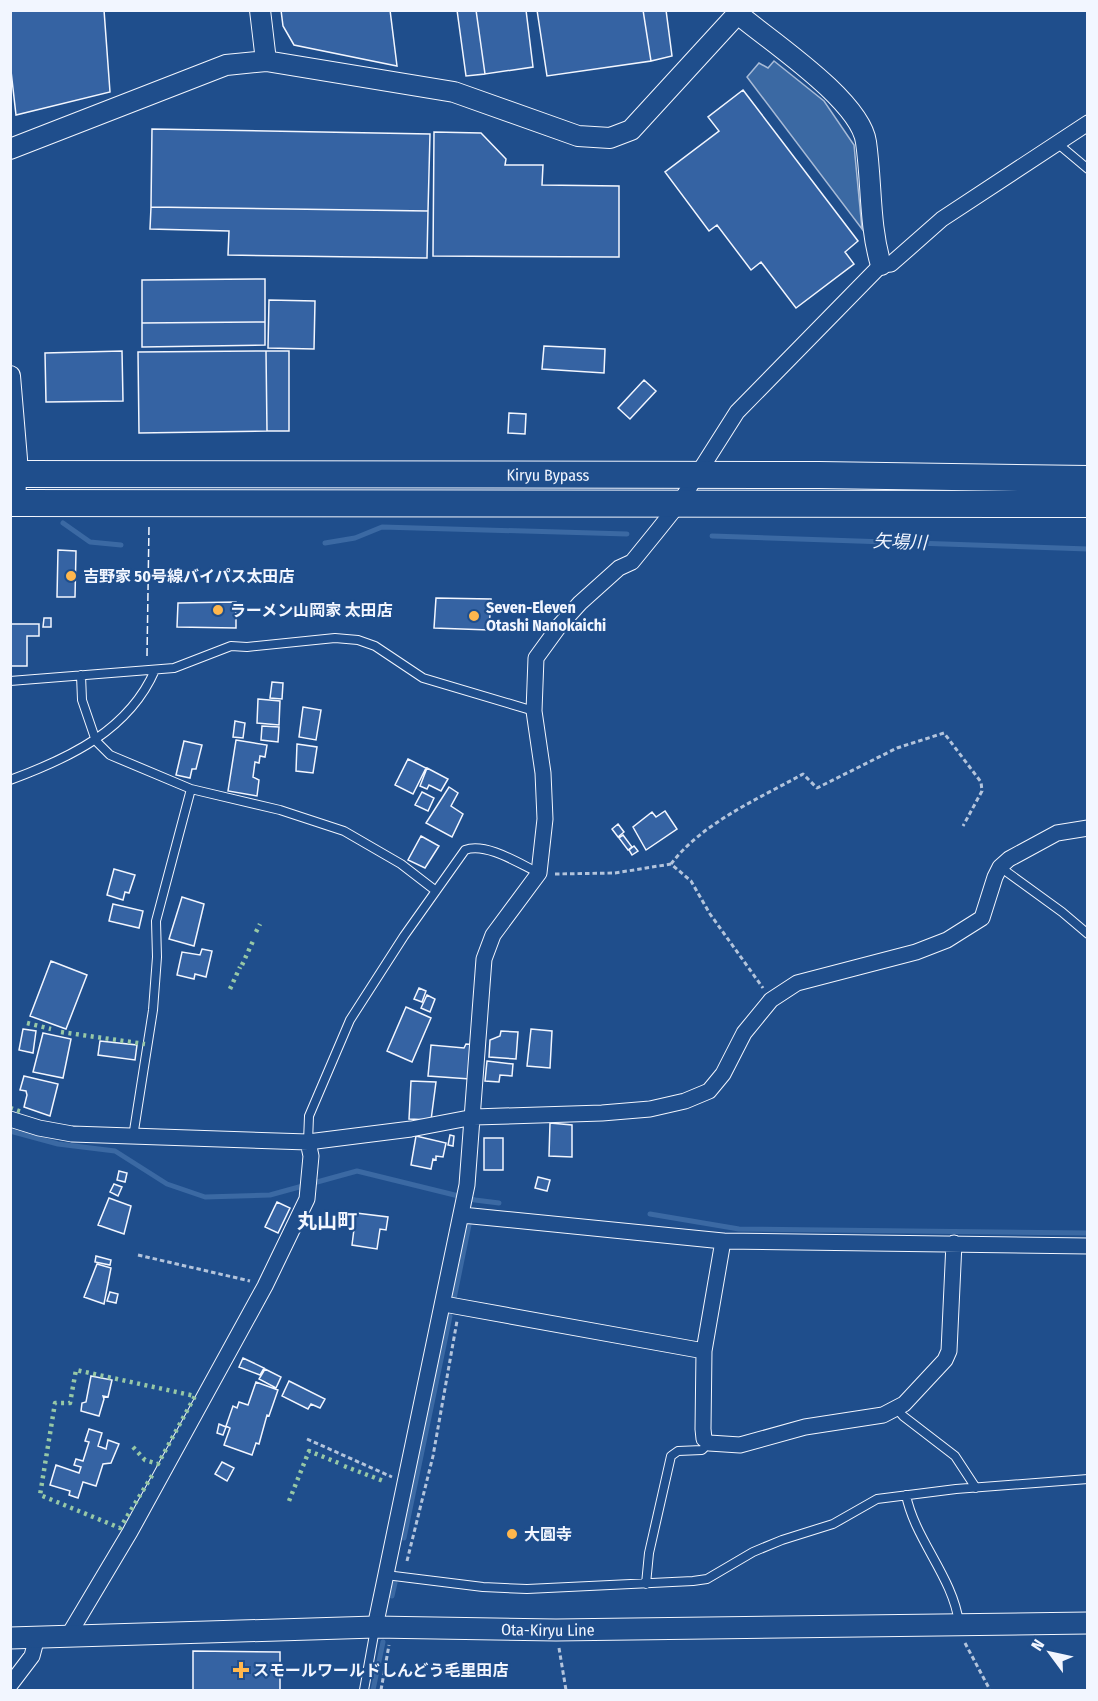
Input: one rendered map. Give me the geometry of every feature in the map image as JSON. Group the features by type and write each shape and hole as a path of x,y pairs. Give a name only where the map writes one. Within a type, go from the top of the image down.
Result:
{"highway":[{"path":"820,475 940,461 1088,462"},
{"name":"Kiryu Bypass","path":"13,474 820,475 1088,479"},
{"name":"Kiryu Bypass","path":"13,503 852,506 1088,504"},
{"path":"852,506 923,520 1088,520"}],"main road":[{"name":"Ota-Kiryu Line","path":"10,1638 1088,1623"}],"street":[{"path":"260,10 266,61"},
{"path":"10,149 226,65 266,61 454,92 578,136 610,138 631,130 739,12 824,81 853,116 866,139 873,241 881,265"},
{"path":"383,1632 386,1575 467,1185 474,1117 484,959 493,935 539,873 545,819 543,773 534,711 536,658 580,603 619,568 632,562 678,505 737,412 881,265 891,264 942,219 1088,123"},
{"path":"10,376 17,451 13,474 13,503"},
{"path":"10,1119 55,1132 133,1137 308,1142 411,1129 474,1117 602,1113 650,1109 685,1101 709,1090 723,1074 744,1033 771,1000 797,983 916,952 947,940 982,918 1000,867 1057,833 1088,828"},
{"path":"68,1636 136,1522 265,1286 307,1199 310,1166 308,1142"},
{"path":"463,1210 723,1241 1088,1246"},
{"path":"723,1241 704,1351 703,1429 704,1439 709,1443 740,1445 755,1443 805,1427 883,1415 897,1409 945,1360 949,1352 954,1243"},
{"path":"444,1304 704,1351"},
{"path":"10,1685 32,1656 37,1637"}],"lane":[{"path":"1057,143 1088,169"},
{"path":"10,681 174,668 231,646 247,647 335,638 358,640 375,646 423,678 534,711"},
{"path":"10,780 39,770 96,741 139,700 156,669"},
{"path":"81,675 82,700 96,741 110,755 191,789 288,812 344,831 401,864 436,891"},
{"path":"133,1137 153,1010 157,957 156,921 191,789"},
{"path":"308,1142 309,1116 350,1020 465,850 473,847 539,873"},
{"path":"1000,867 1054,905 1088,934"},
{"path":"897,1409 955,1456 976,1488"},
{"path":"646,1584 649,1553 671,1456 678,1451 702,1450 709,1443"},
{"path":"386,1575 403,1575 494,1588 646,1584 707,1579 753,1552 833,1524 877,1499 1088,1479"},
{"path":"906,1495 909,1511 949,1591 960,1624"},
{"path":"364,1690 383,1632"}],"path":[{"path":"539,873 615,873 671,864 680,852 728,816 803,774 817,788 897,748 944,733 981,782 982,791 963,826"},
{"path":"671,864 691,881 710,914 771,1000"},
{"path":"138,1255 265,1286"},
{"path":"403,1575 433,1456 460,1306"},
{"path":"307,1439 404,1483"},
{"path":"960,1624 965,1644 990,1690"},
{"path":"556,1630 566,1690"},
{"path":"381,1690 383,1632"}],"water":[{"path":"774,61 824,101 854,145 862,229 747,77 759,63 768,68"}],"building":[{"path":"10,10 104,10 110,92 16,115 10,62"},
{"path":"281,10 390,10 397,66 294,45 283,26"},
{"path":"457,10 476,10 485,74 466,76"},
{"path":"476,10 526,10 533,67 485,74"},
{"path":"537,10 643,10 651,61 547,76"},
{"path":"643,10 666,10 672,56 651,61"},
{"path":"743,90 858,241 845,252 854,264 796,308 761,262 751,270 717,225 709,231 665,172 719,131 708,117"},
{"path":"152,129 430,134 428,211 151,207"},
{"path":"434,132 481,133 506,159 505,165 543,165 542,185 619,186 619,257 433,256"},
{"path":"151,207 428,211 427,258 228,255 229,231 150,229"},
{"path":"265,279 265,322 142,323 142,280"},
{"path":"269,300 315,301 314,349 268,348"},
{"path":"265,322 265,345 142,347 142,323"},
{"path":"544,346 605,349 604,373 542,369"},
{"path":"122,351 123,401 46,402 45,353"},
{"path":"266,351 267,431 139,433 138,352"},
{"path":"266,351 289,351 289,431 267,431"},
{"path":"644,380 656,391 630,419 618,408"},
{"path":"509,413 526,414 525,434 508,433"},
{"path":"58,550 76,551 75,597 57,597"},
{"path":"436,598 491,599 489,630 434,628"},
{"path":"236,602 236,628 177,627 178,603"},
{"path":"44,618 51,618 51,627 43,627"},
{"path":"10,624 39,624 39,636 27,636 27,666 10,666"},
{"path":"272,682 283,683 282,699 270,698"},
{"path":"258,699 280,701 279,725 257,723"},
{"path":"303,707 321,710 316,740 299,737"},
{"path":"235,721 245,723 243,738 233,737"},
{"path":"262,726 279,727 278,742 261,740"},
{"path":"236,740 267,745 265,757 260,756 259,763 255,762 253,777 259,780 257,796 228,791"},
{"path":"184,741 202,745 196,769 192,769 190,778 176,775"},
{"path":"297,744 317,747 313,773 296,771"},
{"path":"408,759 426,768 413,794 395,785"},
{"path":"427,768 448,779 441,791 429,785 427,789 420,786"},
{"path":"449,787 458,793 451,806 463,814 452,837 426,823"},
{"path":"422,792 434,798 428,811 415,805"},
{"path":"665,811 677,829 646,850 633,827 652,812 656,817"},
{"path":"618,824 624,832 618,837 612,829"},
{"path":"623,835 632,847 628,850 619,838"},
{"path":"421,836 439,846 425,868 408,860"},
{"path":"634,846 638,851 632,855 629,850"},
{"path":"114,869 135,875 129,893 125,892 123,900 107,895"},
{"path":"182,897 204,904 194,946 169,939"},
{"path":"113,904 143,911 139,928 109,921"},
{"path":"202,949 212,951 206,977 195,974 194,979 177,975 182,952 200,955"},
{"path":"51,961 87,975 66,1029 30,1016"},
{"path":"419,988 426,991 422,1002 414,999"},
{"path":"427,995 435,999 430,1012 421,1008"},
{"path":"406,1007 431,1018 412,1062 387,1051"},
{"path":"23,1029 36,1031 33,1053 19,1050"},
{"path":"531,1029 552,1031 550,1068 527,1066"},
{"path":"501,1031 518,1032 516,1059 489,1057 490,1040 500,1036"},
{"path":"43,1033 71,1039 63,1078 33,1072"},
{"path":"100,1041 137,1045 135,1060 98,1055"},
{"path":"466,1044 478,1045 470,1079 428,1076 431,1045 464,1048"},
{"path":"487,1061 513,1064 512,1076 500,1075 499,1082 485,1081"},
{"path":"24,1076 58,1084 50,1116 24,1107 27,1095 26,1091 20,1090"},
{"path":"411,1081 436,1082 431,1120 409,1119"},
{"path":"550,1123 572,1125 572,1157 549,1156"},
{"path":"450,1135 454,1136 453,1146 448,1145"},
{"path":"416,1136 446,1143 443,1157 436,1156 436,1160 433,1159 431,1169 411,1165"},
{"path":"484,1138 503,1138 503,1170 484,1170"},
{"path":"119,1171 127,1173 125,1182 117,1180"},
{"path":"538,1177 550,1180 547,1191 535,1188"},
{"path":"114,1184 122,1187 118,1196 110,1192"},
{"path":"109,1198 131,1206 124,1234 98,1225"},
{"path":"277,1202 290,1208 278,1233 265,1227"},
{"path":"356,1213 388,1217 386,1230 380,1229 377,1249 352,1245"},
{"path":"96,1256 111,1260 110,1265 95,1262"},
{"path":"97,1264 111,1268 104,1304 84,1297"},
{"path":"110,1292 118,1294 116,1303 107,1301"},
{"path":"243,1358 264,1368 260,1375 239,1367"},
{"path":"265,1369 281,1377 276,1388 259,1379"},
{"path":"91,1376 112,1380 108,1397 103,1396 99,1416 81,1411 82,1403 86,1402"},
{"path":"289,1381 325,1399 320,1408 311,1404 308,1409 282,1396"},
{"path":"256,1382 278,1390 269,1416 267,1415 259,1444 256,1443 252,1455 224,1445 230,1428 226,1426 233,1406 237,1408 239,1402 248,1405"},
{"path":"219,1424 226,1427 223,1435 217,1433"},
{"path":"89,1429 102,1433 98,1446 106,1449 108,1440 119,1444 111,1463 103,1464 96,1486 83,1482 78,1498 69,1495 70,1491 50,1485 56,1465 79,1473 81,1467 74,1465 76,1459 83,1461 89,1442 85,1441"},
{"path":"222,1462 234,1468 227,1481 215,1474"},
{"path":"193,1651 280,1652 280,1690 193,1690"}],"waterway":[{"name":"矢場川","path":"63,523 90,542 121,545"},
{"name":"矢場川","path":"325,543 355,538 382,527 627,534"},
{"name":"矢場川","path":"712,536 1088,549"},
{"path":"10,1131 58,1144 115,1151 167,1184 205,1197 270,1195 357,1171 475,1200 499,1203"},
{"path":"650,1214 739,1229 1088,1233"},
{"path":"454,1299 469,1225"},
{"path":"404,1538 450,1316"},
{"path":"392,1596 395,1583"},
{"path":"373,1690 383,1642"}],"hedge":[{"path":"256,932 260,924"},
{"path":"242,965 253,941"},
{"path":"230,989 240,967"},
{"path":"27,1023 51,1029"},
{"path":"61,1032 145,1044"},
{"path":"10,1108 22,1112"},
{"path":"133,1447 145,1460 158,1464 195,1396 76,1370 70,1403 55,1403 40,1495 120,1528 153,1474"},
{"path":"289,1501 309,1451 341,1464"},
{"path":"344,1466 386,1482"}],"fence":[{"path":"147,656 149,526"}],"place":[{"name":"吉野家 50号線バイパス太田店","path":"71,576"},
{"name":"ラーメン山岡家 太田店","path":"218,610"},
{"name":"Seven-Eleven Otashi Nanokaichi","path":"474,616"},
{"name":"大圓寺","path":"512,1534"},
{"name":"スモールワールドしんどう毛里田店","path":"241,1670"}],"district":[{"name":"丸山町","path":"327,1221"}]}
